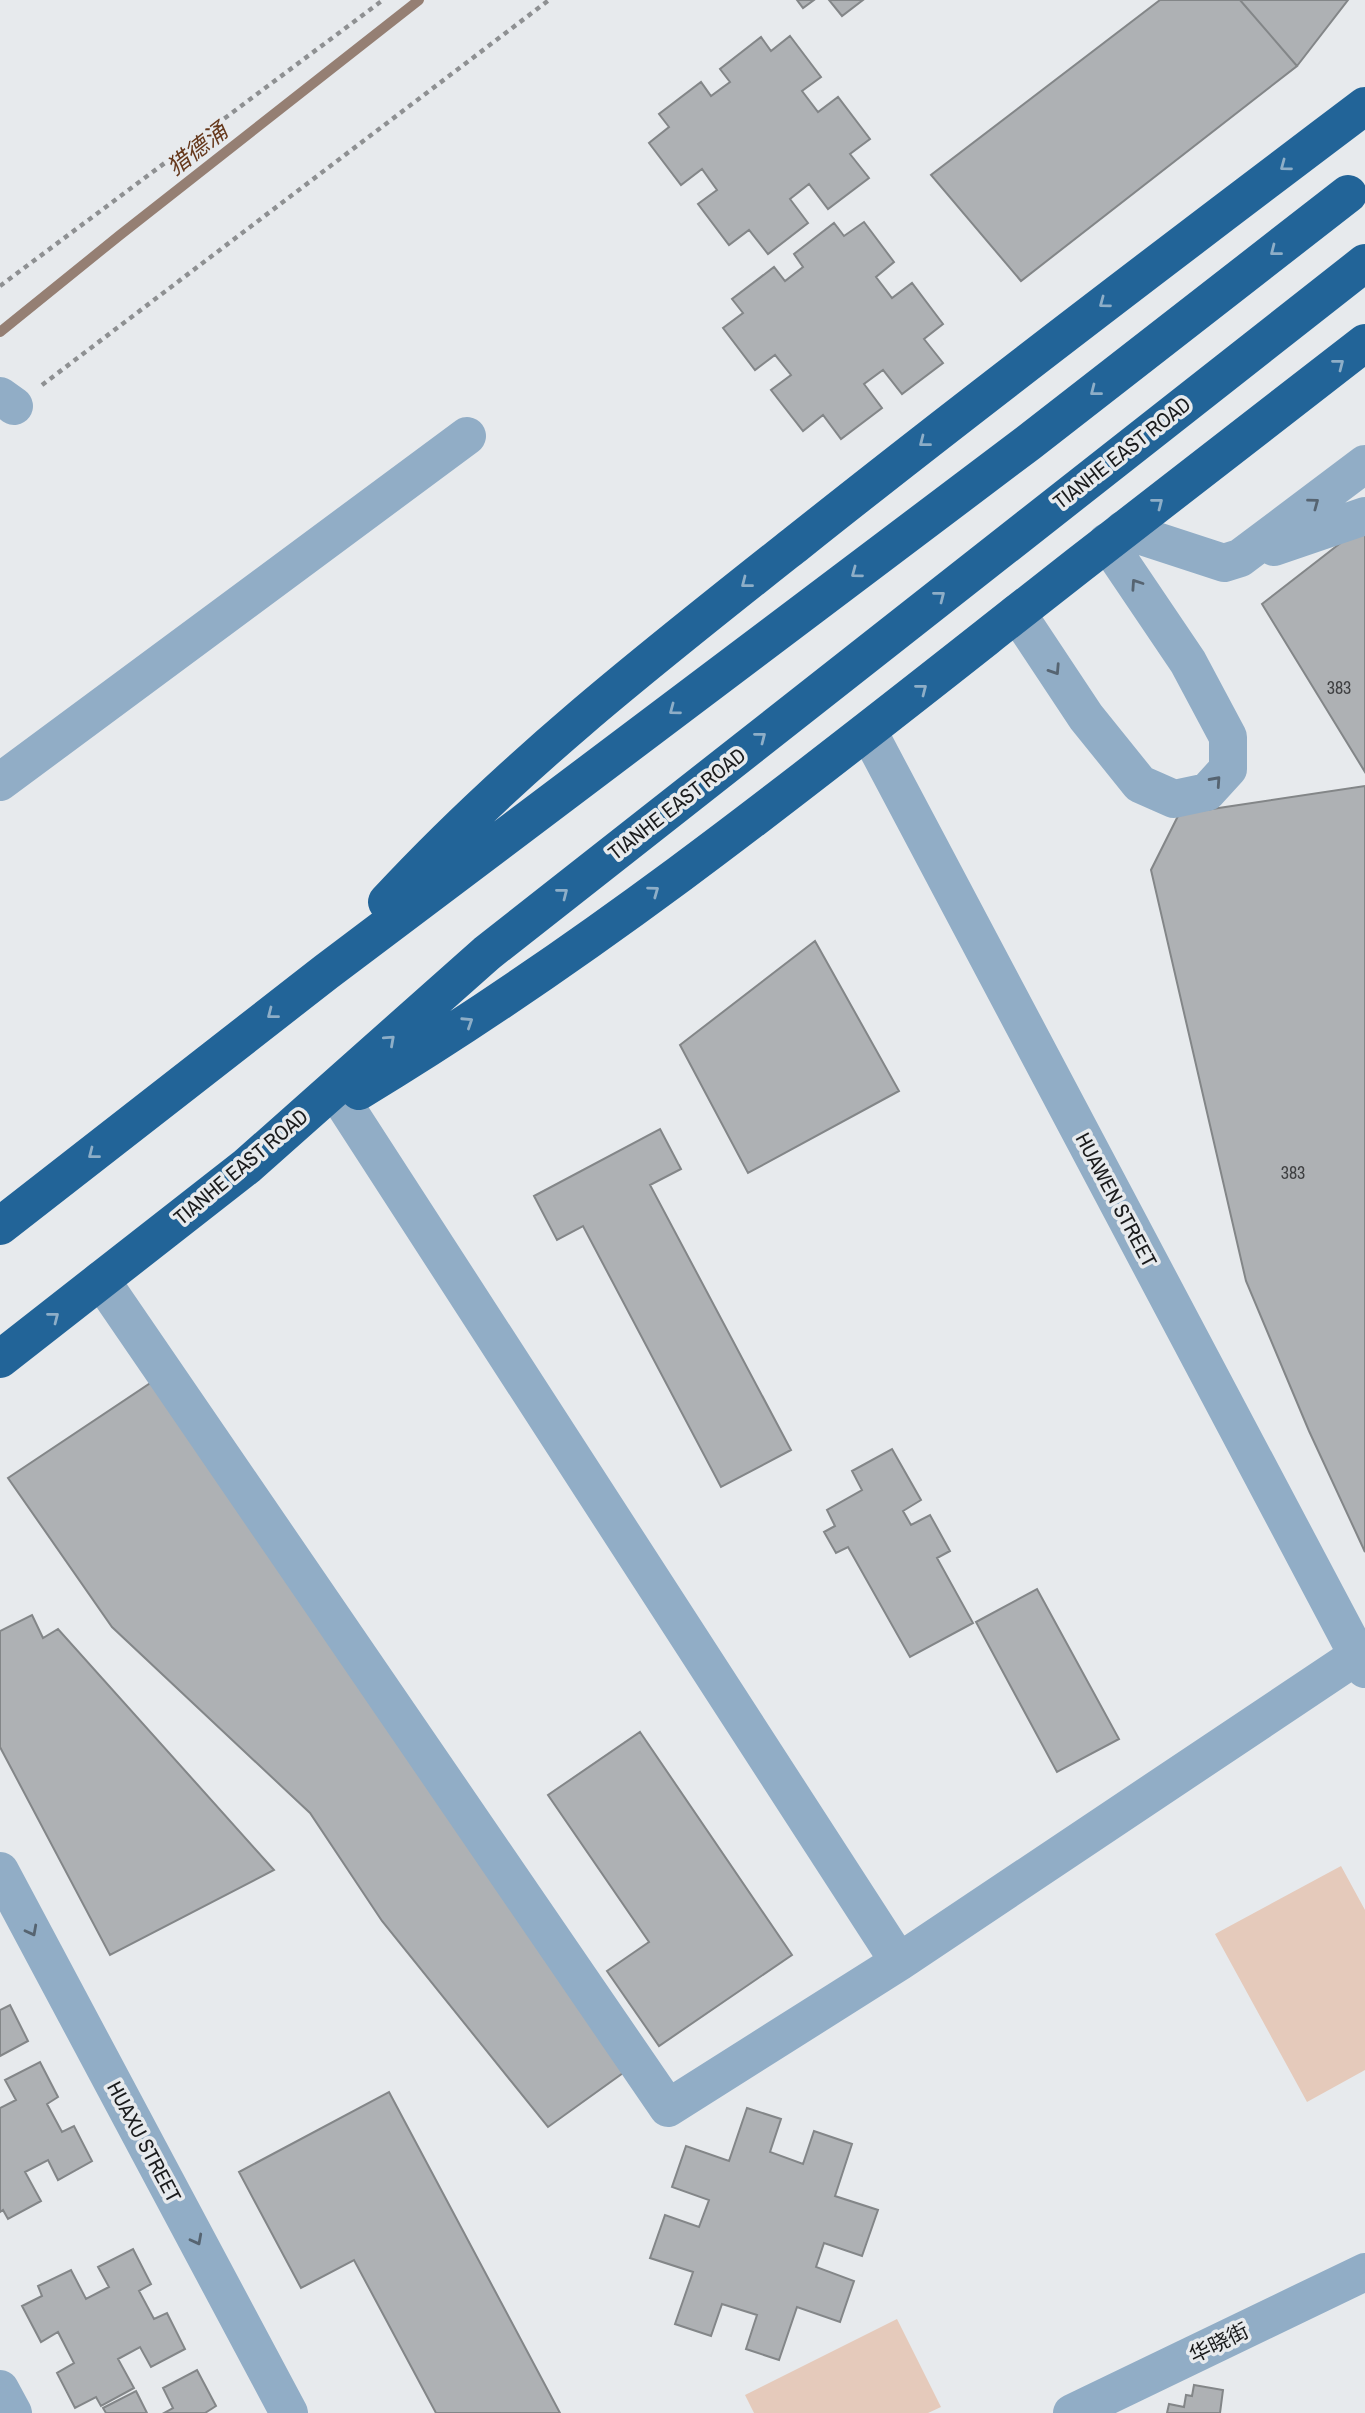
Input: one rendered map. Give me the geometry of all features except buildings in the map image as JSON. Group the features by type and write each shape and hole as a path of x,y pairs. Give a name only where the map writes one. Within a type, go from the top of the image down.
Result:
{"highway":[{"path":"326,972 407,880 512,778 662,648 952,419 1357,119"},
{"path":"0,1226 326,972 1006,460 1348,194"},
{"name":"TIANHE EAST ROAD","path":"0,1359 247,1166 487,953 1365,263"},
{"path":"247,1166 342,1101 523,985 678,874 868,731 1365,343"}],"street":[{"path":"0,782 467,436"},
{"path":"1240,558 1365,464"},
{"path":"1115,536 1224,563 1365,516"},
{"path":"1017,613 1086,717 1140,784 1174,799 1207,792 1228,769 1228,737 1115,536"},
{"name":"HUAWEN STREET","path":"868,731 1361,1662"},
{"path":"342,1101 899,1962"},
{"path":"101,1280 668,2108 899,1962 1361,1662"},
{"name":"HUAXU STREET","path":"0,1871 289,2413"},
{"name":"华晓街","path":"1072,2413 1365,2272"},
{"path":"0,2389 13,2413"}],"path":[{"path":"0,286 383,0"},
{"path":"7,401 549,0"}],"shaded area":[{"path":"1341,1866 1365,1910 1365,2070 1307,2102 1215,1934"},
{"path":"897,2319 941,2407 928,2413 754,2413 745,2395"}],"waterway":[{"name":"猎德涌","path":"0,332 419,0"}]}
